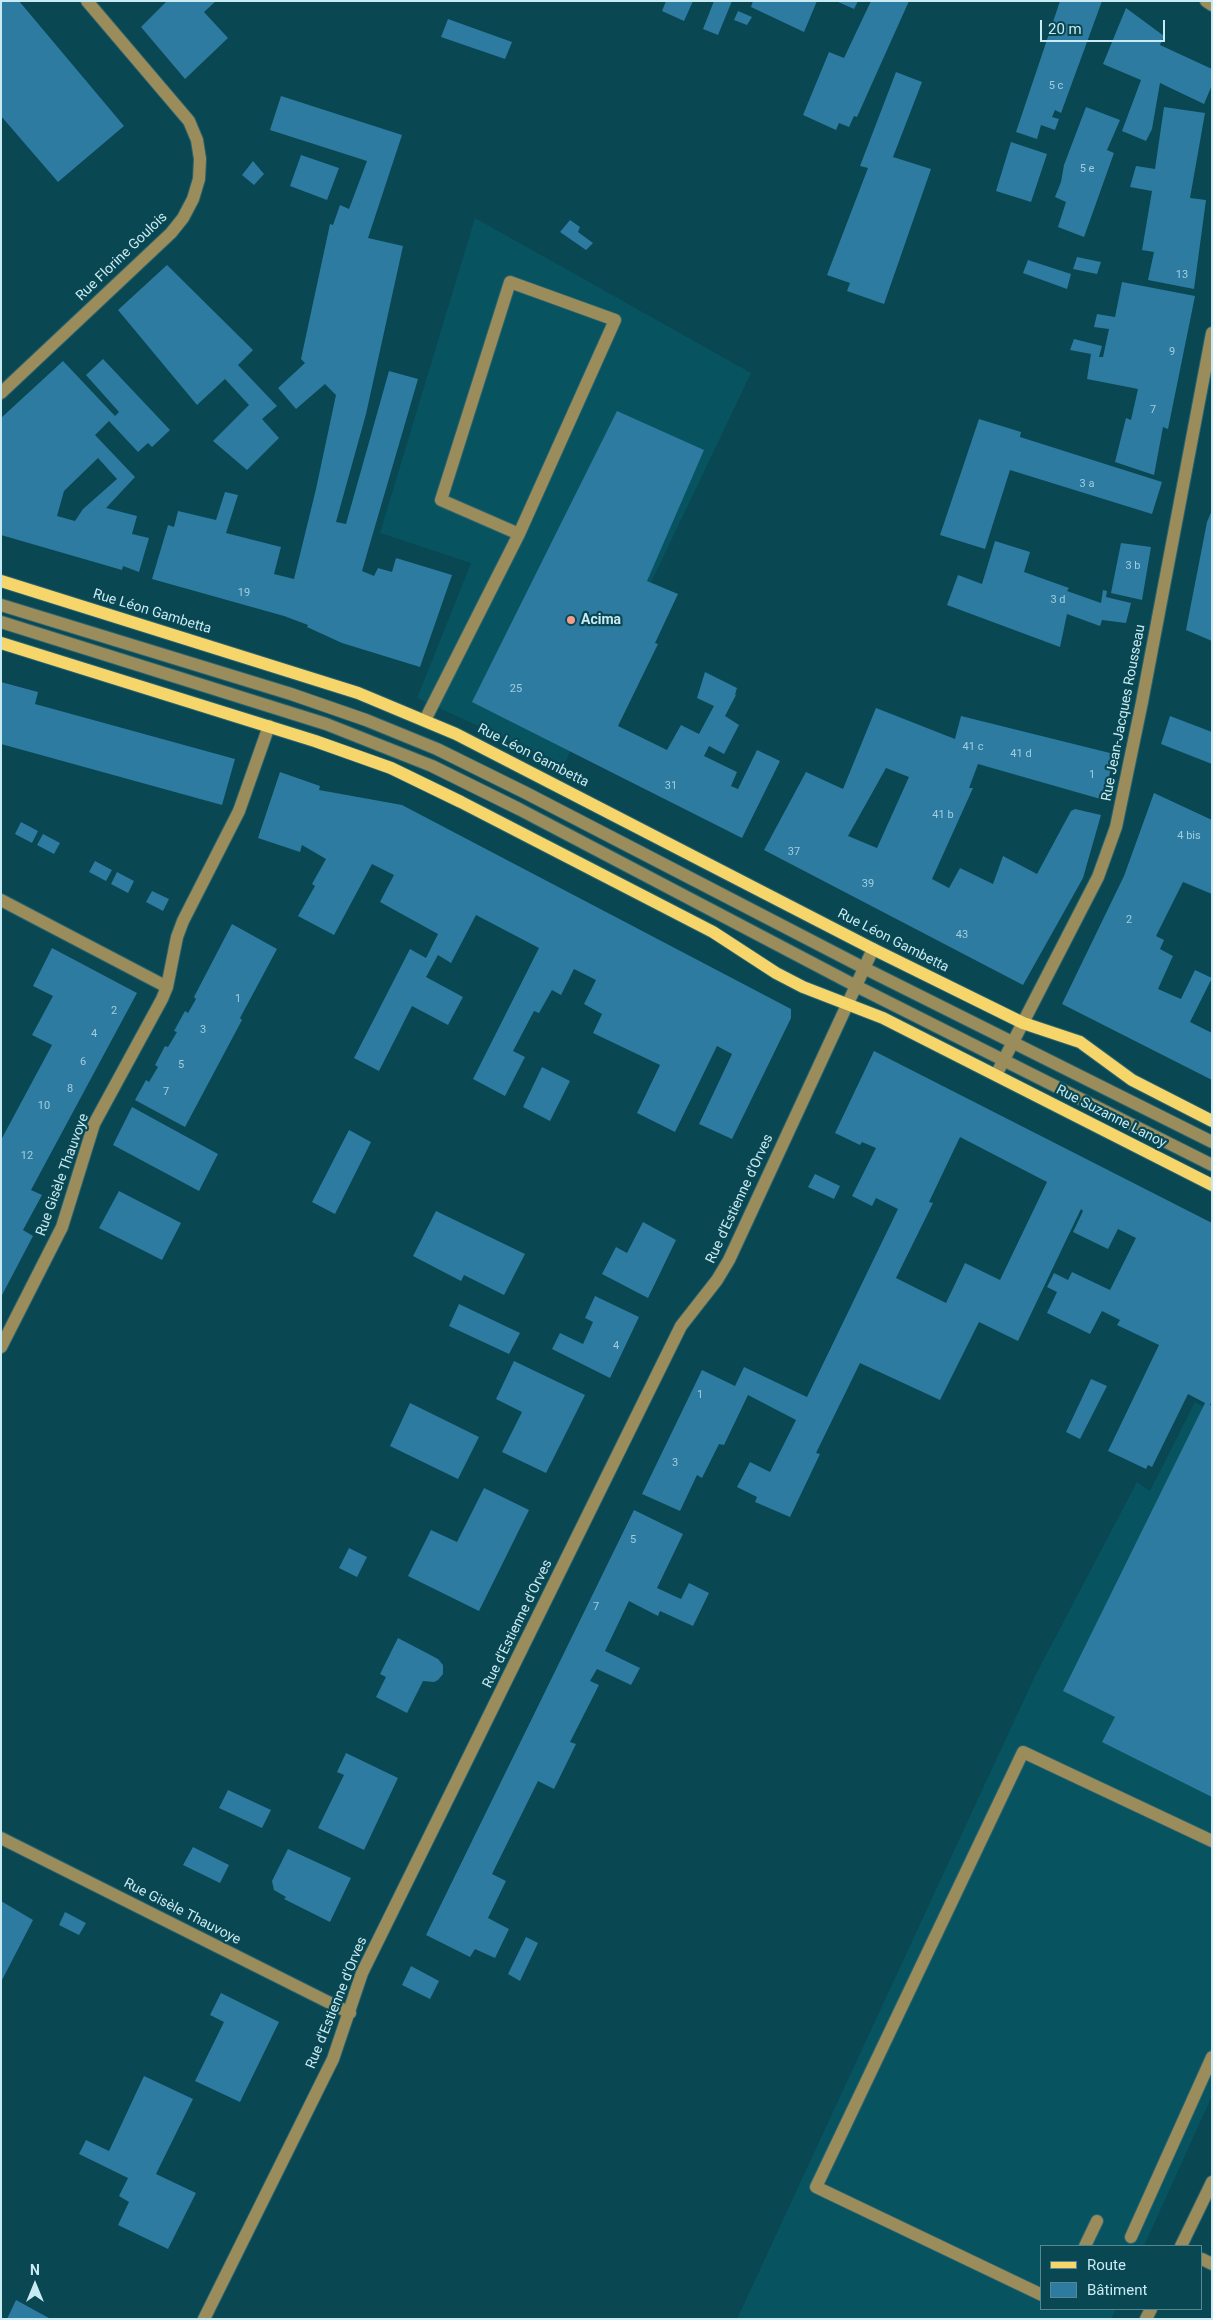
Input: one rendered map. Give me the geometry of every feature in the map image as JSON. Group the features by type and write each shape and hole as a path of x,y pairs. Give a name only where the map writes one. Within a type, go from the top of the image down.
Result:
{"main road":[{"name":"Rue Léon Gambetta","path":"1,581 358,693 425,720 465,738 873,949 1023,1023"},
{"path":"1,643 269,726 356,755 420,782 713,932 776,973 803,987 884,1018 996,1075"},
{"path":"1023,1023 1080,1042 1132,1080 1212,1121"},
{"name":"Rue Suzanne Lanoy","path":"996,1075 1212,1185"}],"street":[{"name":"Rue Florine Goulois","path":"1,393 171,233 183,218 193,199 199,179 200,159 197,140 189,121 87,1"},
{"path":"1206,1 1212,5"},
{"path":"425,720 519,534 615,320 510,282 442,500 519,534"},
{"name":"Rue Jean-Jacques Rousseau","path":"996,1075 1098,877 1116,827 1142,702 1212,333"},
{"path":"1,605 291,694 401,734 473,766 864,968 1212,1142"},
{"path":"1,622 326,724 405,754 519,809 856,986 1212,1165"},
{"name":"Rue Gisèle Thauvoye","path":"1,1347 62,1227 94,1124 167,987 177,937 239,811 269,726"},
{"path":"1,900 167,987"},
{"name":"Rue d'Estienne d'Orves","path":"204,2319 333,2059 362,1973 681,1326 717,1280 729,1260 873,949"},
{"path":"1040,2294 816,2187 1023,1752 1212,1841"},
{"name":"Rue Gisèle Thauvoye","path":"1,1838 350,2013"},
{"path":"1131,2237 1212,2057"},
{"path":"1181,2245 1212,2182"},
{"path":"1086,2245 1097,2222"}],"shaded area":[{"path":"475,218 751,373 564,765 417,698 471,563 380,533"},
{"path":"1195,1402 1212,1410 1212,2096 1144,2245 1040,2245 1040,2310 1116,2310 1111,2319 737,2319 1035,1676 1137,1482 1150,1491"}],"building":[{"path":"1,1 19,1 124,126 58,182 1,116"},
{"path":"167,1 216,1 204,12 228,38 185,79 141,27"},
{"path":"666,1 693,1 684,21 662,11"},
{"path":"714,1 732,1 718,35 703,29"},
{"path":"753,1 817,1 804,32 751,7"},
{"path":"836,1 858,1 854,9"},
{"path":"871,1 909,1 857,117 854,116 849,127 839,123 836,130 803,115 829,52 844,58"},
{"path":"1060,1 1102,1 1061,113 1055,110 1052,117 1059,119 1055,130 1041,125 1037,139 1016,132"},
{"path":"1126,8 1164,36 1160,45 1212,69 1212,85 1204,104 1160,83 1152,129 1146,141 1122,131 1141,80 1103,64"},
{"path":"738,11 752,17 747,25 734,20"},
{"path":"448,19 512,42 505,59 441,37"},
{"path":"896,72 922,82 893,157 931,169 884,304 847,291 850,283 827,275 868,168 860,166"},
{"path":"281,96 402,135 368,238 403,246 366,414 336,522 346,524 389,371 418,379 362,571 374,576 378,568 392,572 396,558 452,575 420,667 342,643 307,627 308,625 284,616 152,579 168,525 174,527 178,511 216,520 225,492 238,495 226,533 281,547 274,574 294,579 336,395 325,384 296,409 278,388 305,363 301,359 330,224 333,225 340,205 349,209 367,161 270,130"},
{"path":"1086,107 1120,120 1107,150 1114,153 1084,237 1058,227 1066,202 1055,197 1061,182 1064,165"},
{"path":"1164,107 1205,113 1190,198 1206,200 1194,289 1148,280 1154,252 1142,250 1152,191 1130,187 1136,166 1155,169"},
{"path":"1011,142 1047,154 1031,202 996,191"},
{"path":"301,155 339,168 327,200 290,186"},
{"path":"253,161 264,174 254,185 242,175"},
{"path":"570,220 580,227 578,232 593,243 586,250 560,232"},
{"path":"1077,257 1101,262 1097,274 1073,269"},
{"path":"1028,260 1071,274 1067,289 1023,273"},
{"path":"167,265 253,350 238,365 277,406 262,419 279,438 247,470 213,441 249,405 225,379 197,405 118,310"},
{"path":"1122,282 1195,296 1168,429 1163,427 1154,475 1115,462 1126,418 1131,420 1138,389 1087,379 1091,354 1070,350 1074,339 1102,346 1099,357 1103,357 1109,329 1094,327 1097,314 1115,317"},
{"path":"103,359 170,430 152,447 148,443 138,452 109,421 95,435 135,477 106,508 137,516 132,534 149,538 139,572 123,566 122,570 1,535 1,418 63,361 115,416 119,412 86,375","holes":["98,458 117,479 83,509 75,521 57,516 64,491"]},
{"name":"Acima","path":"617,411 704,450 647,581 678,594 655,643 658,644 618,726 667,750 681,725 699,734 714,706 697,698 705,672 737,688 736,695 725,716 739,725 724,754 709,746 704,756 737,772 731,786 738,789 757,750 780,761 742,838 472,702"},
{"path":"979,419 1021,432 1020,437 1162,482 1152,514 1010,470 985,549 940,535"},
{"path":"1212,510 1212,641 1186,630 1207,522"},
{"path":"995,541 1030,552 1024,572 1069,588 1067,591 1101,603 1103,590 1107,591 1106,597 1131,603 1126,623 1102,620 1100,626 1067,614 1060,647 947,605 958,575 982,584"},
{"path":"1121,543 1151,547 1142,600 1111,593"},
{"path":"1,682 38,692 35,704 235,759 222,805 1,744"},
{"path":"876,708 955,739 961,716 1114,754 1104,800 978,764 969,788 973,788 932,879 949,888 960,868 993,884 1003,856 1037,874 1071,811 1075,809 1101,815 1083,878 1023,985 764,850 806,772 843,789","holes":["886,768 909,777 877,848 848,836"]},
{"path":"1170,716 1212,732 1212,764 1161,744"},
{"path":"280,772 320,786 319,790 402,805 791,1009 791,1018 732,1139 699,1124 732,1054 717,1046 675,1132 637,1113 660,1065 593,1033 602,1014 584,1004 596,980 574,969 561,995 552,990 539,1013 534,1011 513,1051 525,1057 505,1096 473,1079 539,948 476,915 451,963 438,955 426,977 463,997 448,1025 412,1006 379,1071 354,1058 410,949 426,958 438,934 380,902 394,875 372,864 334,935 298,916 315,886 312,884 326,859 302,845 300,852 258,838"},
{"path":"1154,793 1212,820 1212,894 1183,882 1156,936 1164,940 1160,949 1173,956 1158,989 1181,999 1195,970 1212,978 1190,1022 1212,1033 1212,1080 1062,1004 1124,876"},
{"path":"21,822 38,831 32,843 15,834"},
{"path":"43,834 60,843 54,854 37,845"},
{"path":"95,861 112,870 106,881 89,872"},
{"path":"117,872 134,881 128,893 111,884"},
{"path":"152,891 169,899 163,911 146,902"},
{"path":"232,924 277,949 240,1018 242,1020 185,1127 135,1100 146,1080 149,1082 158,1067 155,1065 165,1046 168,1047 177,1032 174,1031 185,1011 188,1013 196,999 194,997"},
{"path":"52,948 137,993 31,1190 42,1195 23,1230 33,1236 1,1297 1,1140 52,1045 32,1035 53,996 33,986"},
{"path":"874,1051 1212,1223 1212,1401 1210,1405 1212,1406 1212,1797 1102,1742 1115,1717 1063,1691 1205,1403 1188,1394 1152,1467 1148,1465 1146,1469 1108,1451 1159,1345 1117,1325 1120,1320 1102,1311 1090,1334 1047,1313 1057,1292 1047,1287 1054,1273 1068,1280 1072,1272 1110,1290 1136,1238 1118,1229 1108,1249 1073,1232 1083,1211 1081,1209 1018,1341 979,1322 940,1400 860,1363 816,1453 820,1454 790,1517 755,1502 757,1497 737,1487 750,1462 770,1472 796,1420 748,1395 724,1445 719,1444 702,1478 697,1475 680,1511 642,1494 702,1370 735,1386 744,1367 807,1397 898,1209 876,1198 872,1206 852,1196 876,1148 862,1142 860,1145 835,1133","holes":["960,1137 1047,1182 1000,1280 965,1263 946,1303 896,1278 933,1203 929,1202"]},
{"path":"542,1067 570,1081 550,1121 523,1107"},
{"path":"132,1107 218,1154 199,1191 113,1145"},
{"path":"349,1130 371,1142 335,1214 312,1202"},
{"path":"815,1174 840,1186 834,1199 808,1187"},
{"path":"119,1191 181,1223 162,1260 99,1228"},
{"path":"436,1211 525,1254 504,1295 464,1275 461,1281 413,1256"},
{"path":"643,1222 676,1240 648,1298 602,1274 616,1247 627,1253"},
{"path":"595,1296 639,1317 610,1378 552,1349 560,1333 583,1344 593,1322 585,1318"},
{"path":"459,1304 520,1333 509,1354 449,1326"},
{"path":"514,1361 585,1395 546,1473 502,1452 522,1412 496,1399"},
{"path":"1091,1379 1107,1386 1080,1439 1066,1432"},
{"path":"410,1403 479,1437 458,1479 390,1446"},
{"path":"484,1488 529,1510 479,1611 408,1576 431,1530 457,1542"},
{"path":"634,1510 683,1534 657,1588 681,1599 689,1583 709,1593 693,1626 660,1611 658,1616 629,1601 605,1651 640,1668 631,1685 597,1669 590,1681 599,1685 570,1742 576,1744 554,1789 538,1781 492,1874 506,1881 488,1918 509,1929 495,1958 475,1949 470,1957 426,1935"},
{"path":"349,1548 367,1557 357,1577 339,1568"},
{"path":"398,1638 438,1659 443,1665 443,1674 438,1680 434,1682 423,1681 407,1713 376,1697 386,1677 380,1674"},
{"path":"346,1753 398,1778 364,1850 318,1828 344,1775 337,1772"},
{"path":"228,1790 271,1810 262,1828 219,1808"},
{"path":"193,1847 229,1865 220,1883 183,1865"},
{"path":"288,1849 351,1878 330,1922 284,1899 286,1897 274,1890 272,1881"},
{"path":"1,1901 33,1920 1,1982"},
{"path":"65,1912 86,1923 79,1935 59,1925"},
{"path":"526,1937 538,1943 520,1981 508,1974"},
{"path":"411,1966 439,1981 430,1999 402,1985"},
{"path":"221,1993 279,2022 240,2102 195,2081 224,2022 210,2015"},
{"path":"144,2076 193,2099 156,2174 196,2193 168,2249 118,2225 129,2202 119,2196 128,2178 79,2154 86,2140 109,2151"},
{"path":"16,2300 47,2317 51,2319 7,2319"}],"place":[{"name":"Acima","path":"571,620"}]}
